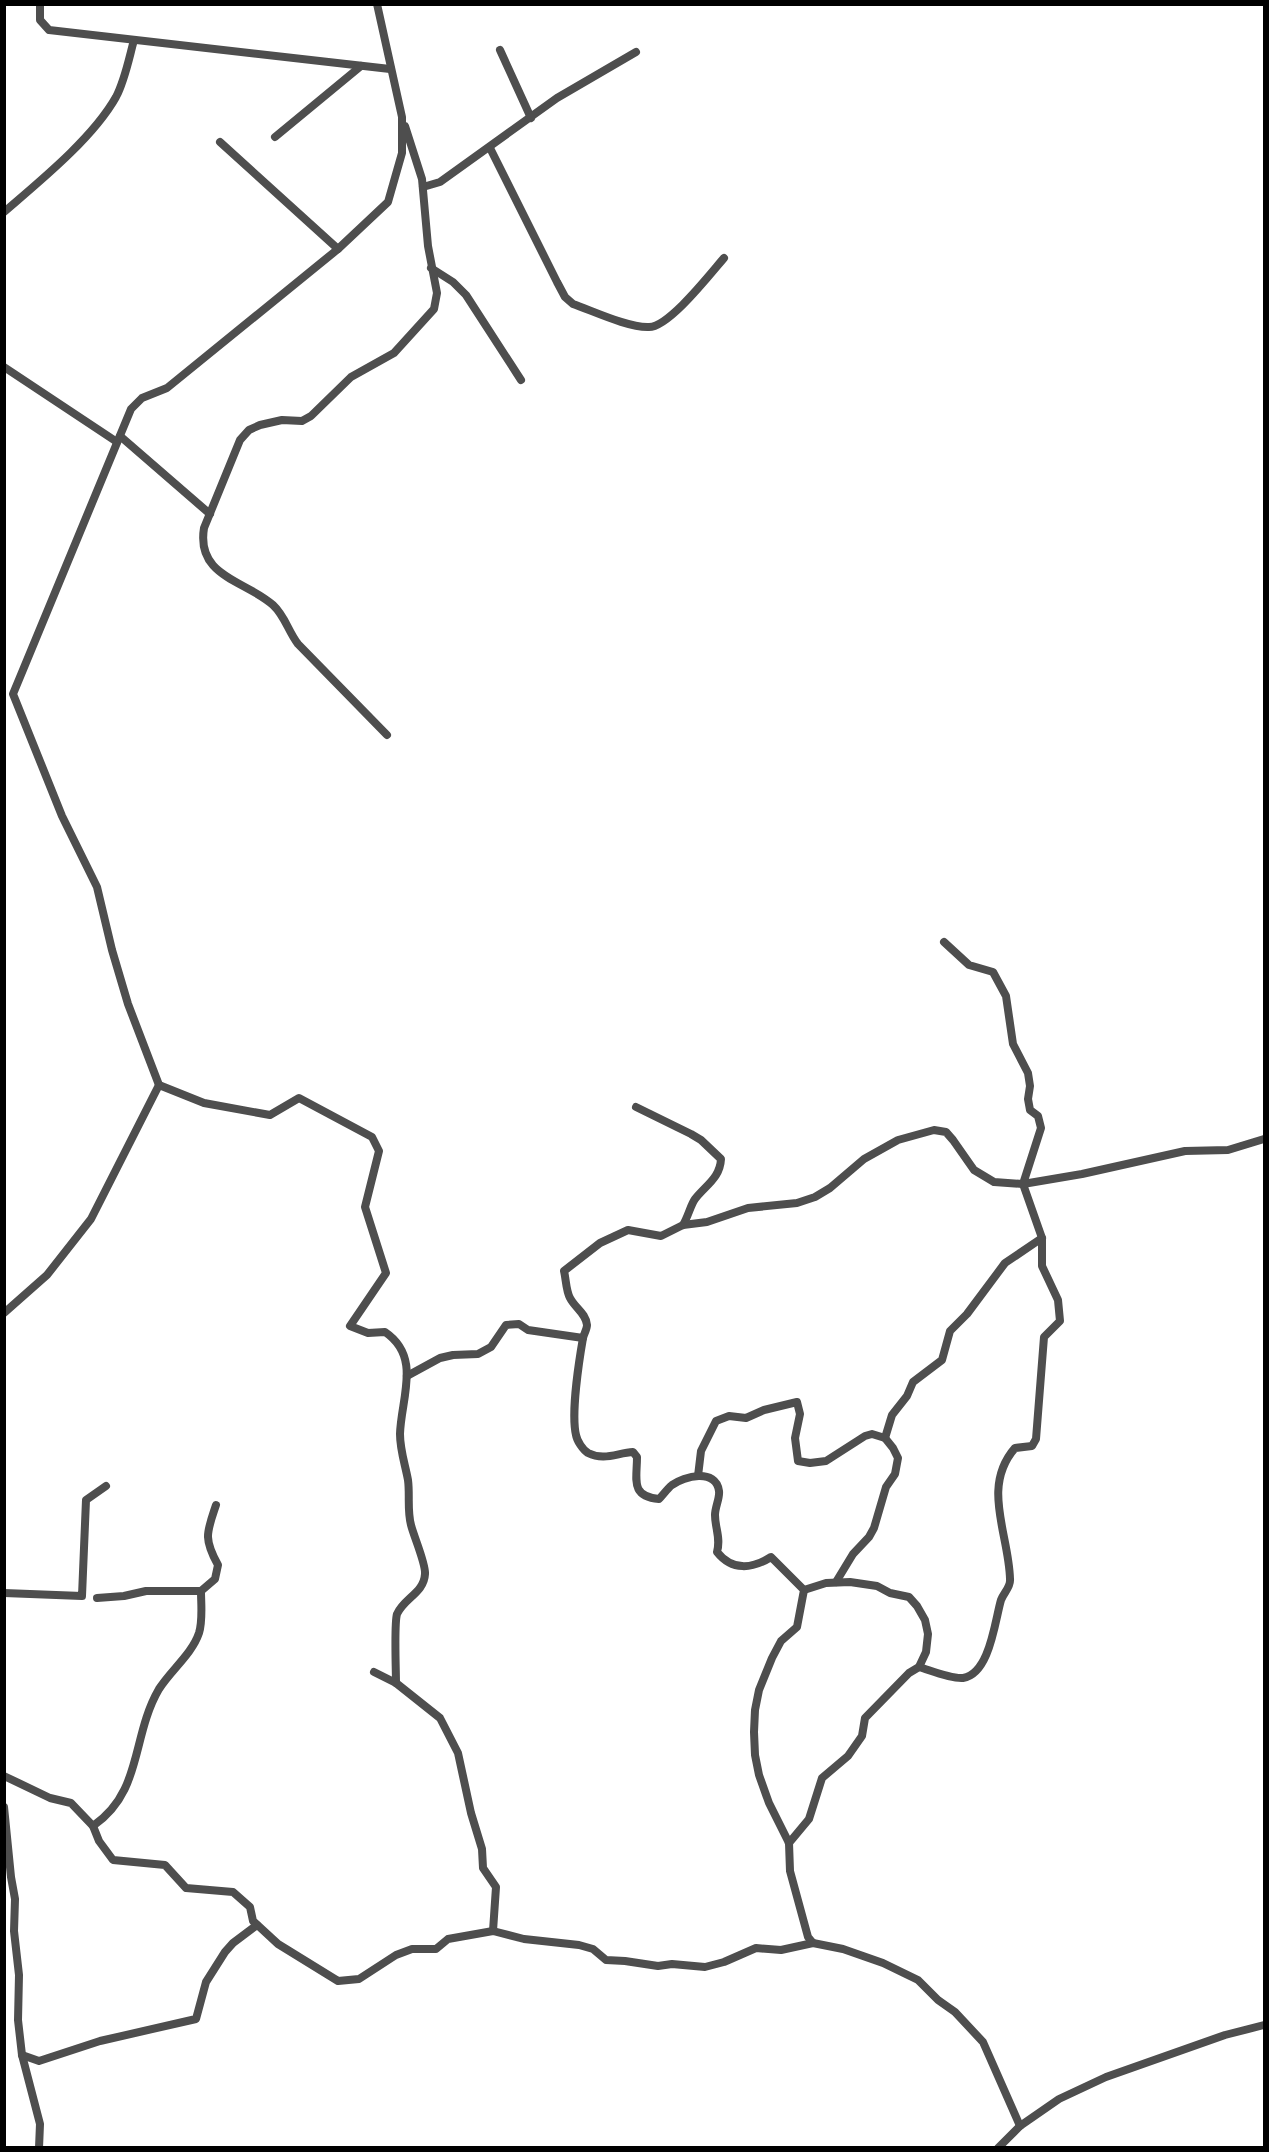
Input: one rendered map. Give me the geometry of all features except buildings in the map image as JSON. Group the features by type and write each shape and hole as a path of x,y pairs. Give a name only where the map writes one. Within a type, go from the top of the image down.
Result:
{"street":[{"path":"40,4 40,20 49,30 390,69"},
{"path":"377,4 402,117 423,187 431,268 437,292 434,309 394,353 351,377 311,416 302,421 282,420 249,430 240,440 202,539 209,560 216,570 270,603 282,614 289,632 298,644 387,735"},
{"path":"4,212 103,118 117,94 134,40"},
{"path":"500,50 531,118"},
{"path":"423,187 440,182 557,98 636,52"},
{"path":"274,137 361,66"},
{"path":"396,1683 397,1615 404,1603 415,1595 424,1583 425,1570 414,1539 408,1512 408,1482 401,1452 400,1433 408,1363 393,1338 385,1332 368,1332 350,1326 386,1273 365,1207 379,1151 372,1137 299,1098 270,1115 204,1103 159,1085 128,1004 97,887 62,816 13,694 131,409 142,398 167,388 338,249 388,202 402,153 402,117"},
{"path":"220,142 338,249"},
{"path":"490,148 557,282 573,304 636,326 651,327 669,319 724,258"},
{"path":"431,268 453,282 466,295 521,381"},
{"path":"4,367 118,439 210,514"},
{"path":"919,1667 962,1678 974,1675 983,1660 996,1627 1002,1598 1011,1583 1008,1552 999,1510 998,1487 1001,1470 1006,1458 1015,1448 1032,1446 1036,1440 1044,1337 1060,1321 1058,1300 1042,1266 1042,1238 1023,1184 1041,1128 1038,1116 1030,1110 1028,1073 1013,1044 1006,996 993,972 969,965 944,942"},
{"path":"4,1313 47,1275 91,1220 159,1085"},
{"path":"636,1107 696,1137 722,1159 718,1174 693,1201 690,1214 683,1225"},
{"path":"804,1590 771,1557 759,1565 745,1567 724,1560 717,1552 720,1542 715,1516 719,1491 714,1481 705,1476 698,1476 672,1485 659,1499 646,1498 640,1494 636,1486 637,1457 633,1452 623,1452 611,1457 599,1456 587,1452 582,1447 576,1436 575,1418 583,1338 587,1325 583,1314 569,1298 564,1271 600,1243 628,1230 661,1236 683,1225 707,1222 747,1208 797,1203 815,1197 830,1188 864,1159 898,1140 934,1130 946,1132 974,1170 994,1182 1023,1184 1082,1174 1185,1151 1228,1150 1264,1139"},
{"path":"885,1438 892,1415 907,1396 914,1382 942,1360 950,1331 967,1314 1005,1263 1042,1238"},
{"path":"407,1376 440,1358 453,1354 478,1354 491,1347 506,1325 519,1324 528,1329 583,1338"},
{"path":"698,1476 701,1451 716,1421 729,1416 746,1418 764,1410 797,1402 800,1414 795,1438 798,1461 810,1463 826,1461 865,1436 872,1434 885,1438 898,1458 895,1474 886,1487 874,1528 853,1554 836,1582"},
{"path":"4,1593 82,1596 86,1500 106,1486"},
{"path":"97,1598 124,1596 146,1591 201,1591 215,1579 218,1565 211,1552 207,1533 216,1505"},
{"path":"789,1843 808,1819 822,1778 848,1756 862,1736 865,1718 909,1673 919,1667 926,1652 928,1634 925,1620 909,1597 890,1593 877,1586 836,1582 804,1590"},
{"path":"804,1590 797,1627 781,1641 759,1690 754,1710 754,1755 770,1803 789,1843 790,1871 800,1914 808,1937 813,1943"},
{"path":"93,1826 108,1816 122,1797 131,1779 140,1737 158,1691 175,1671 198,1634 201,1621 201,1591"},
{"path":"374,1672 396,1683 440,1718 458,1753 482,1850 483,1868 496,1887 493,1931"},
{"path":"4,1776 50,1798 71,1803 93,1826 99,1841 113,1860 165,1866 186,1888 233,1892 250,1907 256,1925 278,1944 338,1981 359,1980 396,1955 412,1949 436,1949 448,1939 493,1931 524,1939 579,1945 593,1949 606,1960 658,1966 672,1964 705,1967 724,1962 756,1948 781,1950 813,1943 843,1949 883,1963 918,1980 938,2000 955,2012 983,2042 1020,2126"},
{"path":"4,1807 15,1899 14,1931 19,1975 18,2020 22,2055 40,2124 39,2148"},
{"path":"22,2055 39,2061 100,2041 196,2019 206,1982 233,1943 256,1925"},
{"path":"998,2148 1020,2126 1059,2099 1106,2077 1264,2025"}]}
